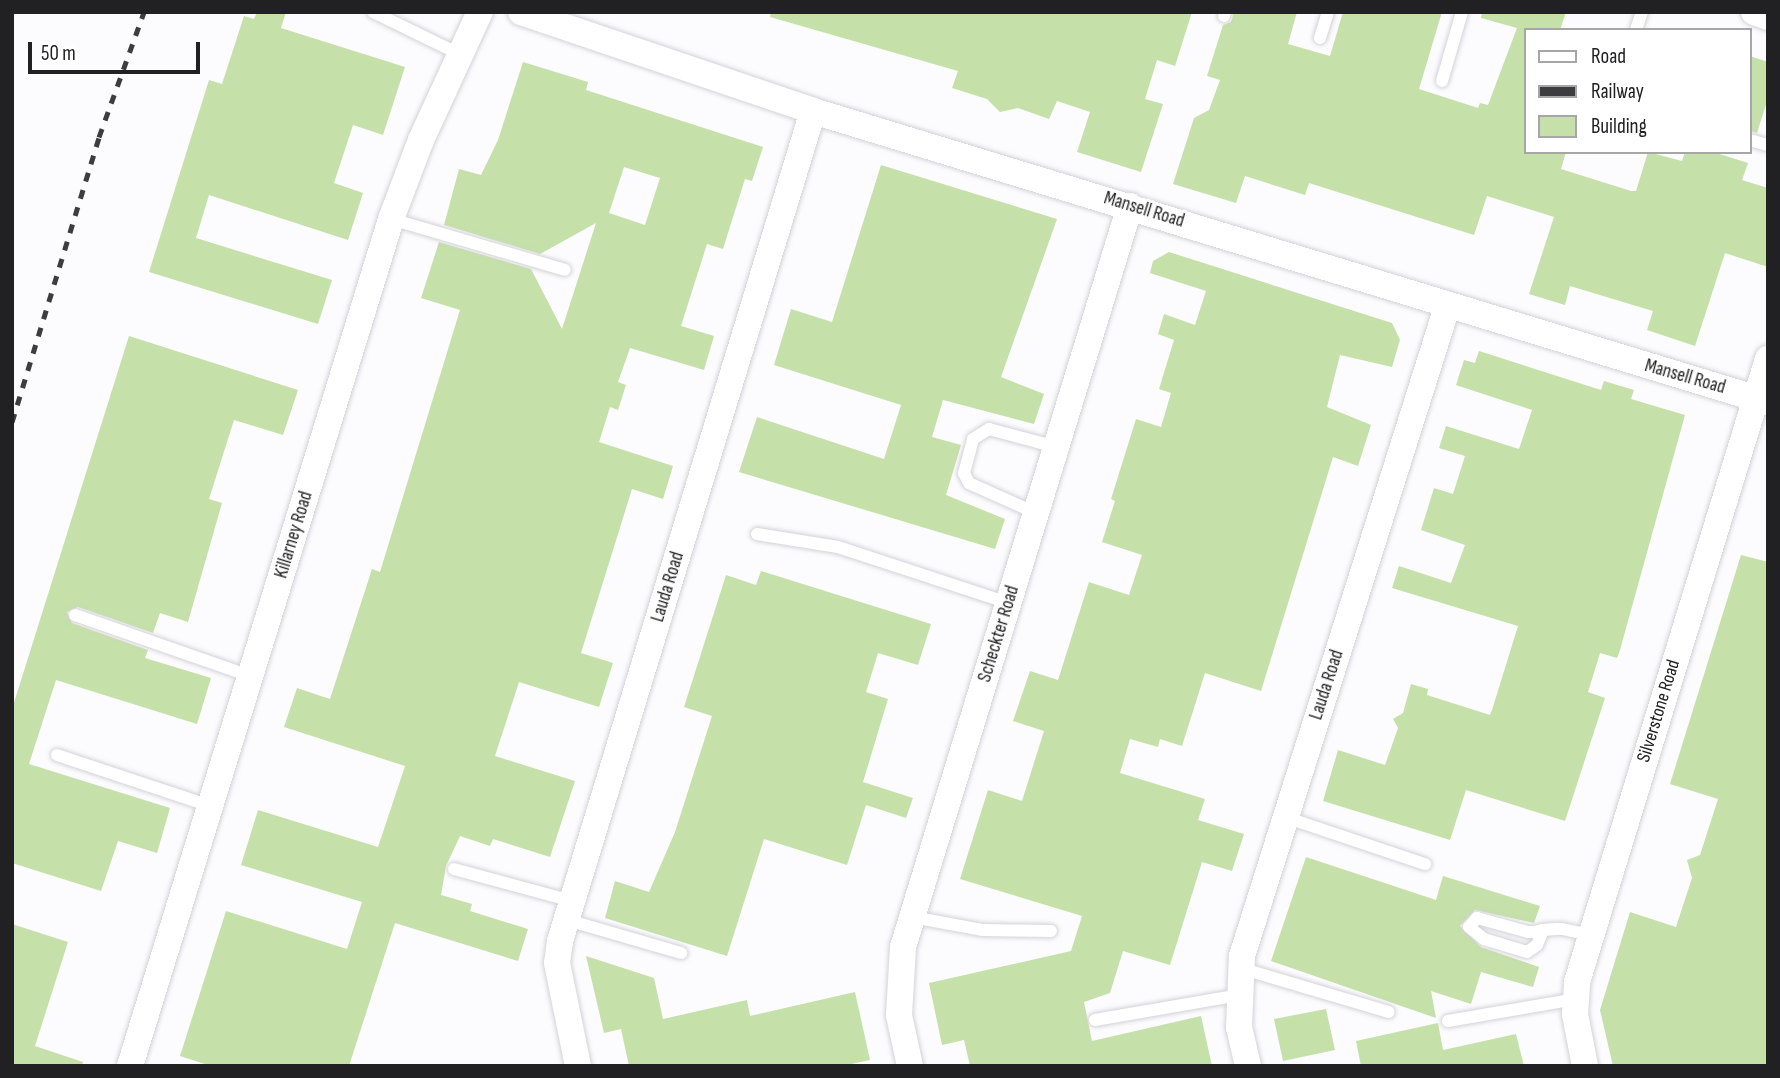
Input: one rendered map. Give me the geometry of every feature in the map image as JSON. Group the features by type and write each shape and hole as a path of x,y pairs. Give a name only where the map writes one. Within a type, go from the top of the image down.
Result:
{"street":[{"name":"Killarney Road","path":"130,1066 391,219 459,54 480,12"},
{"name":"Mansell Road","path":"521,12 813,111 1130,206 1447,307 1761,400"},
{"path":"1754,12 1768,17"},
{"name":"Lauda Road","path":"579,1066 557,963 569,911 813,111"},
{"name":"Scheckter Road","path":"910,1066 899,1015 898,984 912,917 1130,206"},
{"name":"Lauda Road","path":"1248,1066 1238,995 1240,968 1285,817 1447,307"},
{"name":"Silverstone Road","path":"1585,1066 1575,999 1591,935 1761,400 1768,359"}],"lane":[{"path":"373,12 459,54"},
{"path":"1320,38 1328,12"},
{"path":"1441,81 1462,12"},
{"path":"391,219 565,270"},
{"path":"1036,513 969,483 964,473 973,439 989,429 1056,447"},
{"path":"757,534 838,547 1008,603"},
{"path":"75,615 250,677"},
{"path":"57,755 210,806"},
{"path":"1285,817 1425,864"},
{"path":"454,869 681,953"},
{"path":"912,917 982,930 1052,931"},
{"path":"1543,930 1537,945 1527,952 1484,939 1469,928 1477,918 1528,932 1543,930 1591,935"},
{"path":"1240,968 1389,1012"},
{"path":"1095,1020 1238,995"},
{"path":"1448,1021 1575,999"}],"building":[{"path":"257,12 286,12 281,28 405,67 383,135 353,125 334,183 363,193 348,240 209,195 196,238 332,280 318,324 149,272 209,80 222,84 244,16 254,19"},
{"path":"771,12 1192,12 1175,66 1157,60 1145,99 1163,104 1141,172 1077,152 1090,112 1057,101 1049,119 1018,108 1000,112 987,99 952,88 958,71 770,17"},
{"path":"1234,12 1297,12 1288,44 1330,56 1343,12 1442,12 1419,89 1478,108 1480,103 1488,105 1517,28 1481,18 1482,12 1566,12 1561,28 1524,28 1524,154 1565,154 1561,169 1631,191 1636,191 1647,154 1682,161 1684,154 1719,154 1748,163 1742,180 1768,188 1768,267 1725,253 1695,346 1647,330 1653,311 1570,286 1565,305 1529,294 1554,217 1487,196 1474,235 1309,183 1305,195 1245,176 1236,203 1173,184 1194,118 1209,110 1220,80 1207,76 1223,25 1231,22"},
{"path":"1752,57 1768,62 1768,98 1757,133 1752,132"},
{"path":"523,62 588,82 586,90 763,147 752,181 745,179 723,249 707,244 681,326 714,336 704,370 630,348 618,382 626,385 618,410 610,407 599,442 673,466 663,499 632,489 581,653 613,663 599,707 519,682 495,756 575,781 550,857 493,839 490,846 460,836 446,866 441,895 472,904 470,911 528,929 518,961 395,923 349,1066 211,1066 180,1056 226,911 347,949 362,902 241,865 258,810 378,847 405,766 284,727 297,688 330,699 372,569 380,572 460,310 421,298 439,242 531,269 562,329 596,223 540,254 444,225 459,169 481,175 498,140","holes":["624,167 660,178 645,225 609,213"]},
{"path":"881,165 1057,219 1001,377 1044,394 1034,424 943,400 932,437 961,445 946,495 1005,519 995,549 739,472 757,417 884,459 901,405 774,365 791,309 832,322"},
{"path":"1169,252 1392,323 1400,340 1392,367 1340,355 1327,407 1371,425 1358,466 1333,457 1261,691 1205,673 1182,746 1160,739 1158,747 1130,739 1120,773 1205,799 1198,820 1244,834 1232,871 1202,862 1170,965 1123,951 1110,993 1084,1002 1092,1041 1201,1016 1212,1066 970,1066 964,1040 942,1045 929,983 1071,951 1082,916 960,879 988,790 1022,801 1044,731 1013,721 1030,671 1058,680 1089,582 1129,595 1142,555 1102,542 1115,501 1111,499 1136,419 1161,427 1171,393 1159,389 1174,340 1158,334 1164,314 1195,325 1206,291 1150,273 1153,261"},
{"path":"129,336 298,390 283,435 234,420 209,499 222,503 188,622 160,613 153,633 78,607 67,612 72,623 148,650 145,658 211,678 197,724 56,680 29,764 170,808 157,853 118,841 101,891 12,863 12,709"},
{"path":"1479,351 1601,390 1604,381 1634,390 1631,399 1685,415 1620,650 1617,658 1600,653 1588,692 1605,698 1565,821 1466,790 1450,840 1323,801 1338,750 1385,765 1398,728 1393,719 1403,713 1411,684 1428,689 1427,695 1490,715 1492,710 1518,626 1392,588 1399,566 1451,583 1465,545 1421,530 1434,488 1453,494 1465,456 1439,448 1446,426 1519,449 1532,410 1456,385 1464,360 1475,363"},
{"path":"1741,555 1768,562 1768,1066 1613,1066 1600,1010 1630,912 1676,927 1692,878 1687,860 1700,855 1718,799 1670,784"},
{"path":"761,571 931,624 918,665 878,653 866,692 888,699 863,782 913,798 906,818 866,805 847,865 764,839 727,956 605,918 615,881 649,892 675,832 712,716 684,707 726,575 756,585"},
{"path":"1306,857 1436,900 1443,876 1540,906 1534,923 1475,910 1460,926 1481,947 1539,967 1533,987 1481,972 1471,1004 1431,991 1436,1018 1271,961"},
{"path":"12,924 68,942 35,1046 83,1062 82,1066 12,1066"},
{"path":"586,956 654,978 663,1019 747,1000 750,1016 855,992 870,1060 842,1066 629,1066 621,1029 604,1033"},
{"path":"1326,1009 1335,1050 1283,1061 1274,1019"},
{"path":"1438,1023 1443,1050 1516,1034 1524,1066 1361,1066 1356,1041"}],"railway":[{"path":"12,422 99,137 144,12"}]}
